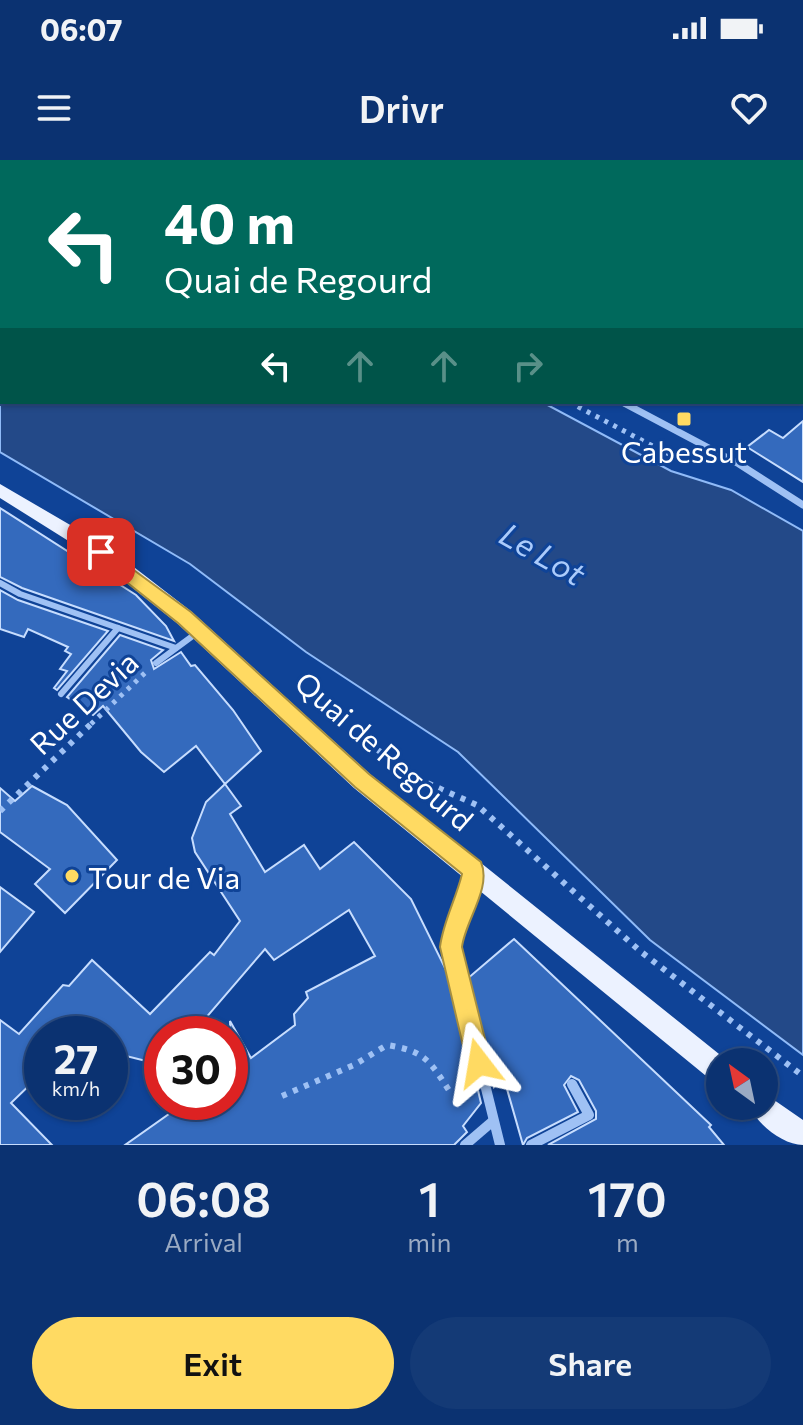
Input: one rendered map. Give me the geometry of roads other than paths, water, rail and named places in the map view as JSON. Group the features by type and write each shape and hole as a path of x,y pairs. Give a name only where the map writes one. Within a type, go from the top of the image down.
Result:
{"main road":[{"name":"Quai de Regourd","path":"0,490 101,552 200,631 362,781 706,1060"},
{"path":"778,1118 803,1138"}],"street":[{"path":"626,404 739,464 803,505"},
{"path":"473,870 451,947 500,1145"},
{"path":"531,1145 589,1115 572,1084"},
{"path":"465,1145 493,1121"}],"lane":[{"path":"0,583 20,594 176,648"},
{"path":"61,694 118,628"},
{"name":"Rue Devia","path":"156,663 200,631"}],"water":[{"name":"Le Lot","path":"0,404 546,404 671,471 731,490 803,531 803,1055 650,940 458,752 306,652 190,564 0,452"}],"place":[{"name":"Cabessut","path":"684,419"},
{"name":"Tour de Via","path":"72,876"}]}
